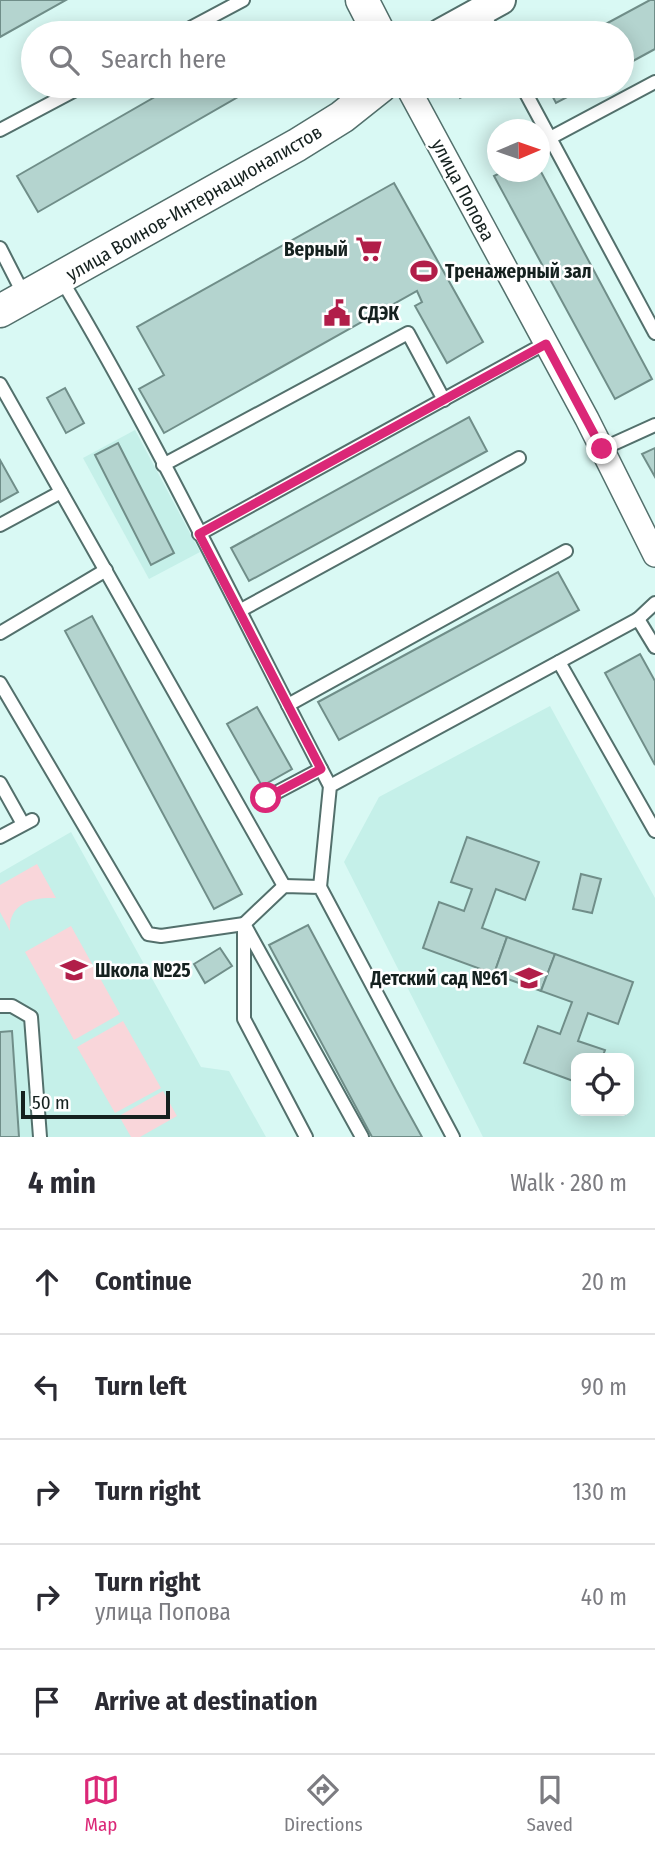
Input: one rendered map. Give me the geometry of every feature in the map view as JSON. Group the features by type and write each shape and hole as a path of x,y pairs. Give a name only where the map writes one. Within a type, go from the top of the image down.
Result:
{"main road":[{"path":"362,0 373,21"},
{"name":"улица Воинов-Интернационалистов","path":"13,304 297,145 342,117 366,98"}],"street":[{"path":"475,21 492,15"},
{"name":"улица Попова","path":"413,98 602,449 655,555"}],"lane":[{"path":"204,21 243,0"},
{"path":"634,93 655,82"},
{"path":"0,130 60,98"},
{"path":"528,98 540,119"},
{"path":"625,98 550,138 655,332"},
{"path":"0,247 13,304"},
{"path":"61,279 241,610 330,786 320,887 453,1137"},
{"path":"163,465 408,333 444,400"},
{"path":"199,534 546,344"},
{"path":"0,384 284,886"},
{"path":"602,449 655,425"},
{"path":"241,610 519,458"},
{"path":"0,526 61,492"},
{"path":"288,705 566,551"},
{"path":"0,633 106,570"},
{"path":"330,786 638,619 655,603"},
{"path":"638,619 655,647"},
{"path":"559,662 655,831"},
{"path":"0,683 148,934 161,936 244,924 284,886 320,887"},
{"path":"266,798 321,769"},
{"path":"0,783 28,822 0,837"},
{"path":"244,924 244,1019 306,1137"},
{"path":"244,924 362,1137"},
{"path":"0,1006 24,1010 31,1017 40,1137"}],"shaded area":[{"path":"135,430 200,552 149,579 83,458"},
{"name":"Детский сад №61","path":"550,706 655,898 655,1137 483,1137 344,862 379,797"},
{"name":"Школа №25","path":"71,832 201,1067 229,1071 266,1137 0,1137 0,873"},
{"path":"37,864 56,898 31,901 18,908 10,922 10,931 0,912 0,885"},
{"path":"71,926 120,1014 74,1040 25,952"},
{"path":"123,1021 161,1088 115,1113 77,1047"},
{"path":"163,1091 177,1116 140,1137 131,1137 119,1116"}],"building":[{"path":"0,0 66,0 29,21 21,21 21,25 0,37"},
{"path":"650,0 655,0 655,49 634,60 634,21 611,21"},
{"path":"153,98 236,98 38,212 17,176"},
{"path":"497,182 546,182 652,379 615,399"},
{"path":"394,183 483,342 447,363 415,306 422,302 417,291 164,433 139,389 164,375 137,327"},
{"path":"65,388 84,423 66,433 47,398"},
{"path":"469,417 487,451 249,581 231,548"},
{"path":"118,443 174,553 151,565 95,455"},
{"path":"655,448 655,477 642,454"},
{"path":"0,460 18,492 0,502"},
{"path":"558,572 579,610 339,740 318,702"},
{"path":"92,616 242,894 214,909 65,631"},
{"path":"640,654 655,681 655,765 605,673"},
{"path":"257,707 292,769 262,786 227,724"},
{"path":"467,837 539,862 525,900 496,889 482,928 507,937 494,974 423,948 439,902 464,911 472,889 451,882"},
{"path":"581,874 601,879 592,913 573,909"},
{"path":"308,925 422,1137 372,1137 269,945"},
{"path":"507,937 555,954 541,991 494,974"},
{"path":"220,948 232,966 205,983 194,964"},
{"path":"555,954 633,982 618,1024 588,1013 578,1041 605,1050 604,1053 571,1053 571,1080 524,1063 538,1026 560,1034 572,1002 541,991"},
{"path":"12,1031 19,1137 0,1137 0,1032"}],"place":[{"name":"Верный","path":"369,249"},
{"name":"Тренажерный зал","path":"424,271"},
{"name":"СДЭК","path":"337,313"},
{"name":"Школа №25","path":"74,970"},
{"name":"Детский сад №61","path":"529,978"}],"route":[{"path":"266,798 321,769 241,610 199,534 546,344 602,449"}]}
